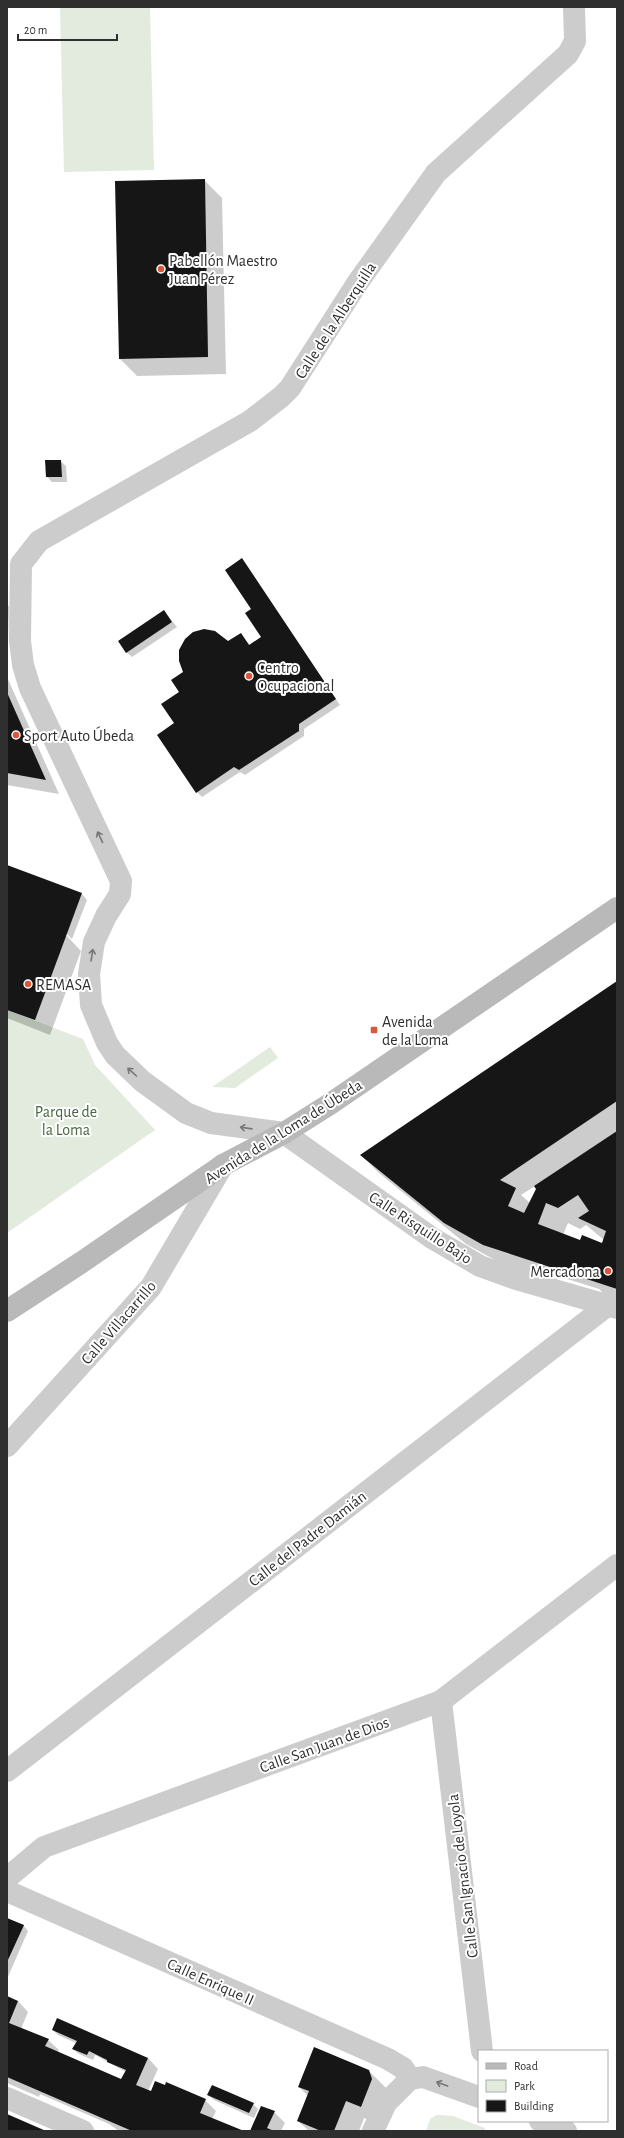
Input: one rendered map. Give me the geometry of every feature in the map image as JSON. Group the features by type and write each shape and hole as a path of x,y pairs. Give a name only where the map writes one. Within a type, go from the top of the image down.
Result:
{"main road":[{"name":"Avenida de la Loma de Úbeda","path":"7,1311 82,1262 223,1165 284,1133 617,908"}],"street":[{"name":"Calle de la Alberquilla","path":"284,1133 211,1123 186,1113 147,1085 127,1067 107,1043 100,1030 90,1005 89,974 98,930 120,894 121,881 26,678 20,641 14,564 39,541 250,421 281,397 290,388 358,282 436,173 568,54 575,41 574,7"},
{"name":"Calle Risquillo Bajo","path":"284,1133 455,1253 480,1266 516,1279 612,1306"},
{"name":"Calle Villacarrillo","path":"7,1446 151,1287 223,1165"},
{"name":"Calle del Padre Damián","path":"7,1771 612,1306"},
{"name":"Calle San Juan de Dios","path":"7,1878 44,1847 441,1701 617,1565"},
{"name":"Calle San Ignacio de Loyola","path":"441,1701 482,2050"},
{"name":"Calle Enrique II","path":"7,1891 388,2059 403,2068 410,2079"},
{"path":"373,2131 386,2102 410,2079 423,2077 478,2097"},
{"path":"7,2098 83,2131"},
{"path":"543,2122 566,2131"}],"green space":[{"path":"60,7 150,7 154,170 64,172"},
{"name":"Parque de la Loma","path":"7,1010 83,1039 95,1065 155,1130 7,1233"},
{"path":"270,1047 278,1058 235,1088 212,1087"},
{"path":"437,2115 453,2116 485,2128 484,2131 426,2131 430,2119"}],"building":[{"name":"Pabellón Maestro Juan Pérez","path":"205,179 208,357 119,359 115,181"},
{"path":"45,460 61,460 62,477 46,477"},
{"name":"Centro Ocupacional","path":"242,558 336,699 299,724 299,731 239,770 234,767 196,793 157,735 174,723 161,704 179,692 171,680 183,672 179,661 179,650 185,639 193,632 204,629 215,631 228,641 241,633 249,645 261,637 245,613 251,609 225,570"},
{"path":"164,610 172,622 126,653 118,641"},
{"name":"Sport Auto Úbeda","path":"7,692 9,697 46,780 7,773"},
{"path":"7,865 82,893 35,1020 7,1010"},
{"path":"617,981 617,1101 500,1180 516,1188 508,1206 524,1213 536,1189 534,1186 617,1131 617,1289 483,1245 444,1223 360,1155","holes":["578,1195 589,1211 578,1218 606,1231 602,1243 582,1235 580,1240 538,1224 546,1203 558,1208"]},
{"path":"7,1918 24,1925 7,1962"},
{"path":"7,1996 18,2001 9,2023 49,2039 45,2046 121,2079 126,2070 107,2062 107,2060 89,2051 87,2055 72,2049 77,2041 52,2030 57,2018 148,2058 136,2085 151,2091 155,2081 165,2085 166,2082 206,2099 200,2113 244,2131 132,2131 7,2077"},
{"path":"314,2047 369,2070 372,2079 361,2107 346,2101 334,2131 321,2131 297,2121 309,2091 298,2087"},
{"path":"212,2085 254,2103 249,2113 207,2095"},
{"path":"261,2106 275,2111 267,2128 274,2131 250,2131"},
{"path":"7,2114 46,2131 7,2131"}],"place":[{"name":"Pabellón Maestro Juan Pérez","path":"161,269"},
{"name":"Centro Ocupacional","path":"249,676"},
{"name":"Sport Auto Úbeda","path":"16,735"},
{"name":"REMASA","path":"28,984"},
{"name":"Avenida de la Loma","path":"374,1030"},
{"name":"Mercadona","path":"608,1271"}]}
